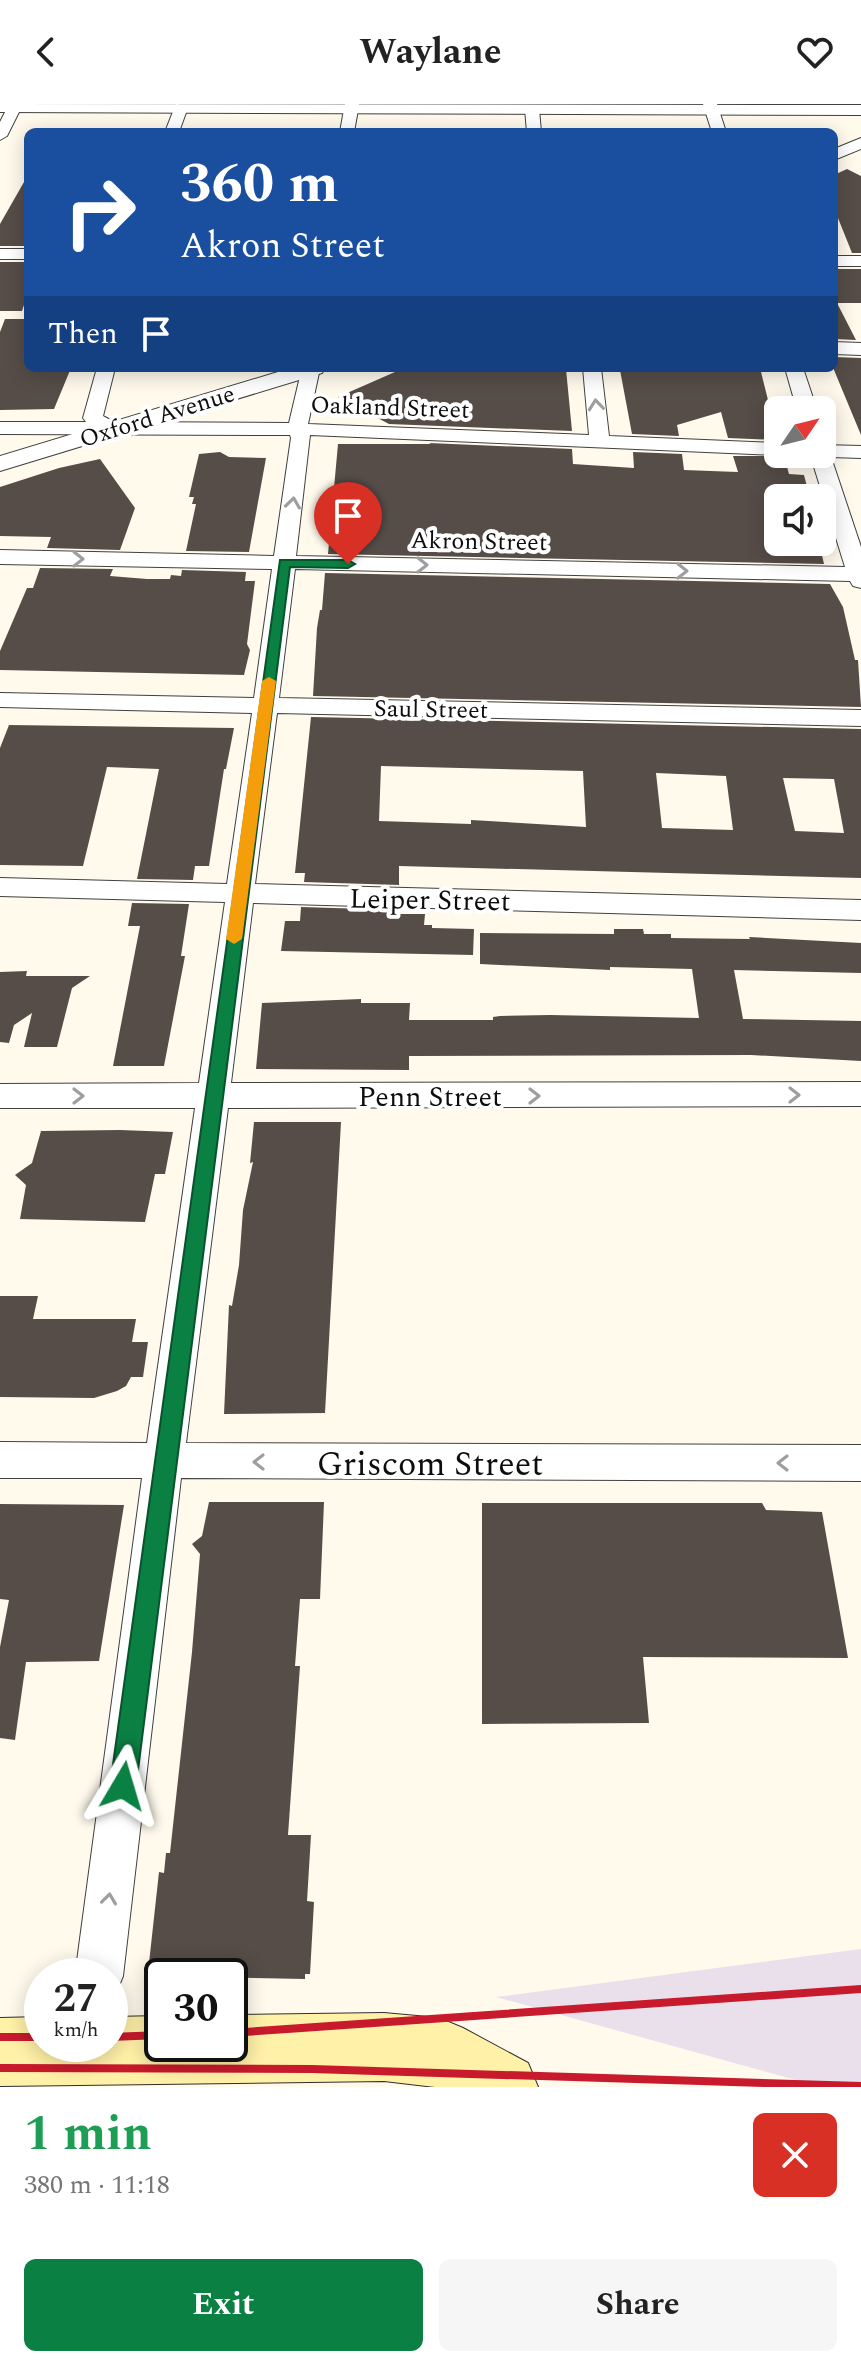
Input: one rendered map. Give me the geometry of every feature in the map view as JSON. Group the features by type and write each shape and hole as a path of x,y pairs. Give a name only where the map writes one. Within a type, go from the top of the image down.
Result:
{"main road":[{"path":"128,2059 398,2048 439,2052 504,2087"},
{"path":"0,2052 24,2054"}],"street":[{"path":"0,136 10,106 861,110"},
{"path":"348,128 352,106"},
{"path":"173,128 181,107"},
{"path":"711,107 718,128"},
{"path":"532,109 534,128"},
{"path":"838,153 861,143"},
{"path":"0,254 24,254"},
{"path":"838,261 861,261"},
{"path":"838,348 861,349"},
{"path":"105,372 93,418 111,429"},
{"name":"Oxford Avenue","path":"0,464 302,372"},
{"path":"101,1958 164,1462 285,563 301,438 297,429 311,372"},
{"path":"592,372 600,442"},
{"path":"795,372 803,396"},
{"name":"Oakland Street","path":"0,428 297,429 764,448"},
{"path":"836,452 861,452"},
{"path":"826,468 860,577"},
{"name":"Akron Street","path":"0,557 860,577"},
{"name":"Saul Street","path":"0,700 861,718"},
{"name":"Leiper Street","path":"0,887 861,910"},
{"name":"Penn Street","path":"0,1096 861,1094"},
{"name":"Griscom Street","path":"0,1460 861,1463"}],"shaded area":[{"path":"861,1949 861,2087 821,2087 496,1997"}],"building":[{"path":"847,169 861,176 861,253 852,253 838,218 838,173"},
{"path":"24,182 24,246 0,246 0,224"},
{"path":"0,262 24,262 22,311 0,311"},
{"path":"838,269 861,269 861,303 838,303"},
{"path":"838,305 856,340 838,339"},
{"path":"5,319 24,319 24,372 69,372 54,409 0,410 0,332"},
{"path":"838,357 861,358 861,435 835,372 838,372"},
{"path":"395,372 566,372 572,431 389,424 338,397"},
{"path":"620,372 761,372 767,396 764,396 764,439 728,438 721,412 677,425 679,436 632,434"},
{"path":"338,444 572,449 573,464 634,468 633,452 682,454 684,470 738,472 733,456 764,456 764,468 787,468 789,474 804,475 806,484 764,484 764,556 822,556 824,564 328,554"},
{"path":"220,452 229,457 266,458 249,552 186,551 196,504 192,504 194,497 189,497 199,454"},
{"path":"100,459 135,508 120,550 47,548 51,537 0,536 0,487"},
{"path":"40,568 113,569 110,576 147,579 170,579 171,575 181,576 182,570 246,572 245,581 255,581 247,644 250,650 244,675 0,670 0,651 27,588 33,588"},
{"path":"325,573 830,584 843,607 855,660 858,660 861,707 313,696 317,628"},
{"path":"311,717 861,729 861,878 399,866 399,885 304,882 305,873 295,873","holes":["381,766 583,771 586,827 471,820 471,824 379,821","656,773 726,776 733,830 662,828","783,778 834,779 844,833 795,831"]},
{"path":"9,725 234,728 224,769 209,866 195,866 193,880 137,879 159,769 107,767 83,866 0,865 0,748"},
{"path":"132,903 189,904 181,956 185,956 164,1066 113,1066 140,926 128,926"},
{"path":"301,907 398,910 398,914 425,914 424,925 432,925 432,928 474,929 473,955 281,951 285,921 300,921"},
{"path":"614,929 643,929 644,934 671,934 671,938 749,937 861,943 861,973 734,970 743,1019 861,1021 861,1061 751,1055 409,1056 409,1070 256,1069 262,1003 361,999 361,1003 410,1003 409,1020 493,1020 493,1017 500,1016 550,1015 699,1018 692,969 610,967 610,970 480,964 480,933 614,934"},
{"path":"27,971 26,976 90,976 72,988 57,1047 24,1047 32,1013 14,1025 9,1043 0,1042 0,972"},
{"path":"254,1122 341,1122 325,1413 224,1414 229,1305 232,1306 239,1265 243,1210 253,1162 250,1163"},
{"path":"41,1131 173,1132 165,1174 155,1174 145,1222 20,1219 26,1185 15,1175 32,1163"},
{"path":"0,1296 38,1296 33,1319 136,1319 132,1342 148,1342 143,1377 131,1377 126,1386 94,1398 0,1397"},
{"path":"209,1502 324,1502 320,1599 300,1599 295,1666 300,1666 288,1835 311,1835 307,1901 314,1902 310,1974 305,1974 305,1979 248,1978 248,1958 150,1958 159,1872 164,1873 166,1853 170,1853 192,1652 200,1554 192,1544 202,1536"},
{"path":"482,1503 762,1503 766,1510 822,1512 848,1658 643,1657 649,1723 482,1724"},
{"path":"0,1504 124,1505 99,1661 26,1662 15,1740 0,1738 0,1647 9,1600 0,1599"}],"railway":[{"path":"248,2032 861,1989"},
{"path":"128,2036 144,2036"},
{"path":"0,2037 24,2037"},
{"path":"0,2068 312,2069 861,2086"}],"slow traffic":[{"path":"234,939 269,681"}],"route":[{"path":"123,1786 285,563 348,564"}]}
